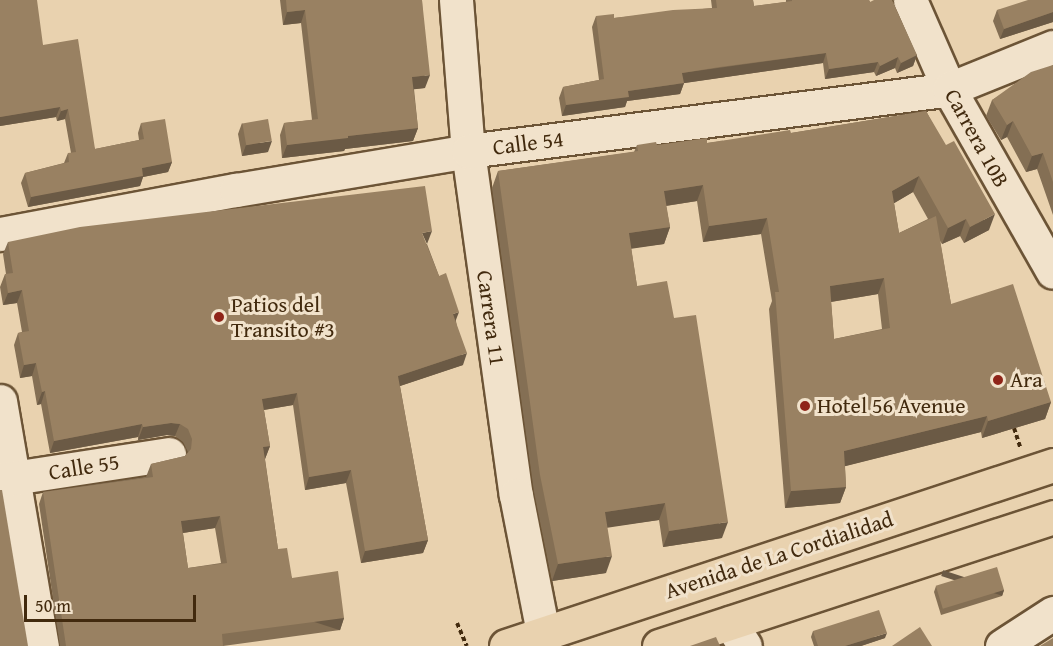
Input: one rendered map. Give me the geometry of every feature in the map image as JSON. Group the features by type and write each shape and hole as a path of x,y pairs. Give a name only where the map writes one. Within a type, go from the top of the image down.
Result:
{"main road":[{"name":"Avenida de La Cordialidad","path":"506,646 1053,465"},
{"path":"659,646 737,635 1053,517"}],"street":[{"name":"Carrera 11","path":"456,0 468,151 516,495 543,633"},
{"name":"Carrera 10B","path":"910,0 949,89 1053,272"},
{"name":"Calle 54","path":"0,234 236,190 468,151 949,89 1053,47"},
{"path":"0,401 6,479 42,646"},
{"name":"Calle 55","path":"6,479 169,454"},
{"path":"1002,646 1053,613"}],"path":[{"path":"457,623 467,646"}],"building":[{"path":"0,0 37,0 43,45 78,39 95,149 144,139 141,123 165,119 172,162 142,168 143,176 31,197 25,173 69,162 68,153 76,152 68,109 61,111 60,107 0,117"},
{"path":"286,0 422,0 430,75 412,77 418,128 287,145 284,123 318,119 305,10 287,12"},
{"path":"716,0 753,0 754,6 792,0 869,0 870,2 892,0 917,55 901,63 898,57 880,66 878,62 829,69 826,53 720,67 682,73 684,83 628,91 629,97 566,105 563,87 604,79 596,16 614,14 614,18 673,10 717,8"},
{"path":"1028,0 1053,0 1053,12 1004,29 997,10"},
{"path":"1053,65 1053,182 1043,153 1032,156 1013,121 1007,125 992,100 1031,72"},
{"path":"926,111 946,145 954,141 995,214 970,227 966,219 948,228 919,176 892,191 899,233 936,216 951,304 1013,284 1051,402 988,421 987,416 844,451 846,487 791,491 775,292 779,292 767,218 709,226 703,185 664,191 670,227 629,233 637,286 667,281 674,318 696,315 728,522 669,531 665,503 605,512 612,556 558,564 540,475 498,171 638,151 637,145 656,142 657,145 707,138 707,143 790,130 791,133","holes":["884,278 890,328 834,339 830,286"]},
{"path":"268,119 272,141 246,145 242,124"},
{"path":"425,186 432,231 422,233 439,276 446,273 459,312 453,314 467,353 398,376 428,540 365,551 351,470 309,477 297,393 262,399 270,446 263,447 278,549 287,548 292,578 338,571 344,618 222,634 223,646 66,646 43,492 153,477 151,464 185,456 191,449 192,439 188,429 180,424 171,423 143,427 142,424 54,441 45,391 42,392 36,363 24,365 18,333 29,331 22,290 8,293 5,274 13,273 8,242 80,227","holes":["220,516 227,563 188,568 181,521"]},
{"path":"0,490 2,490 28,646 0,646"},
{"path":"997,567 1004,590 943,609 936,586"},
{"path":"879,610 887,633 845,646 818,646 813,631"},
{"path":"920,627 932,646 892,646"},
{"path":"716,637 720,646 690,646"},
{"path":"1053,638 1053,646 1040,646"}],"place":[{"name":"Patios del Transito #3","path":"219,317"},
{"name":"Ara","path":"998,380"},
{"name":"Hotel 56 Avenue","path":"805,406"}]}
